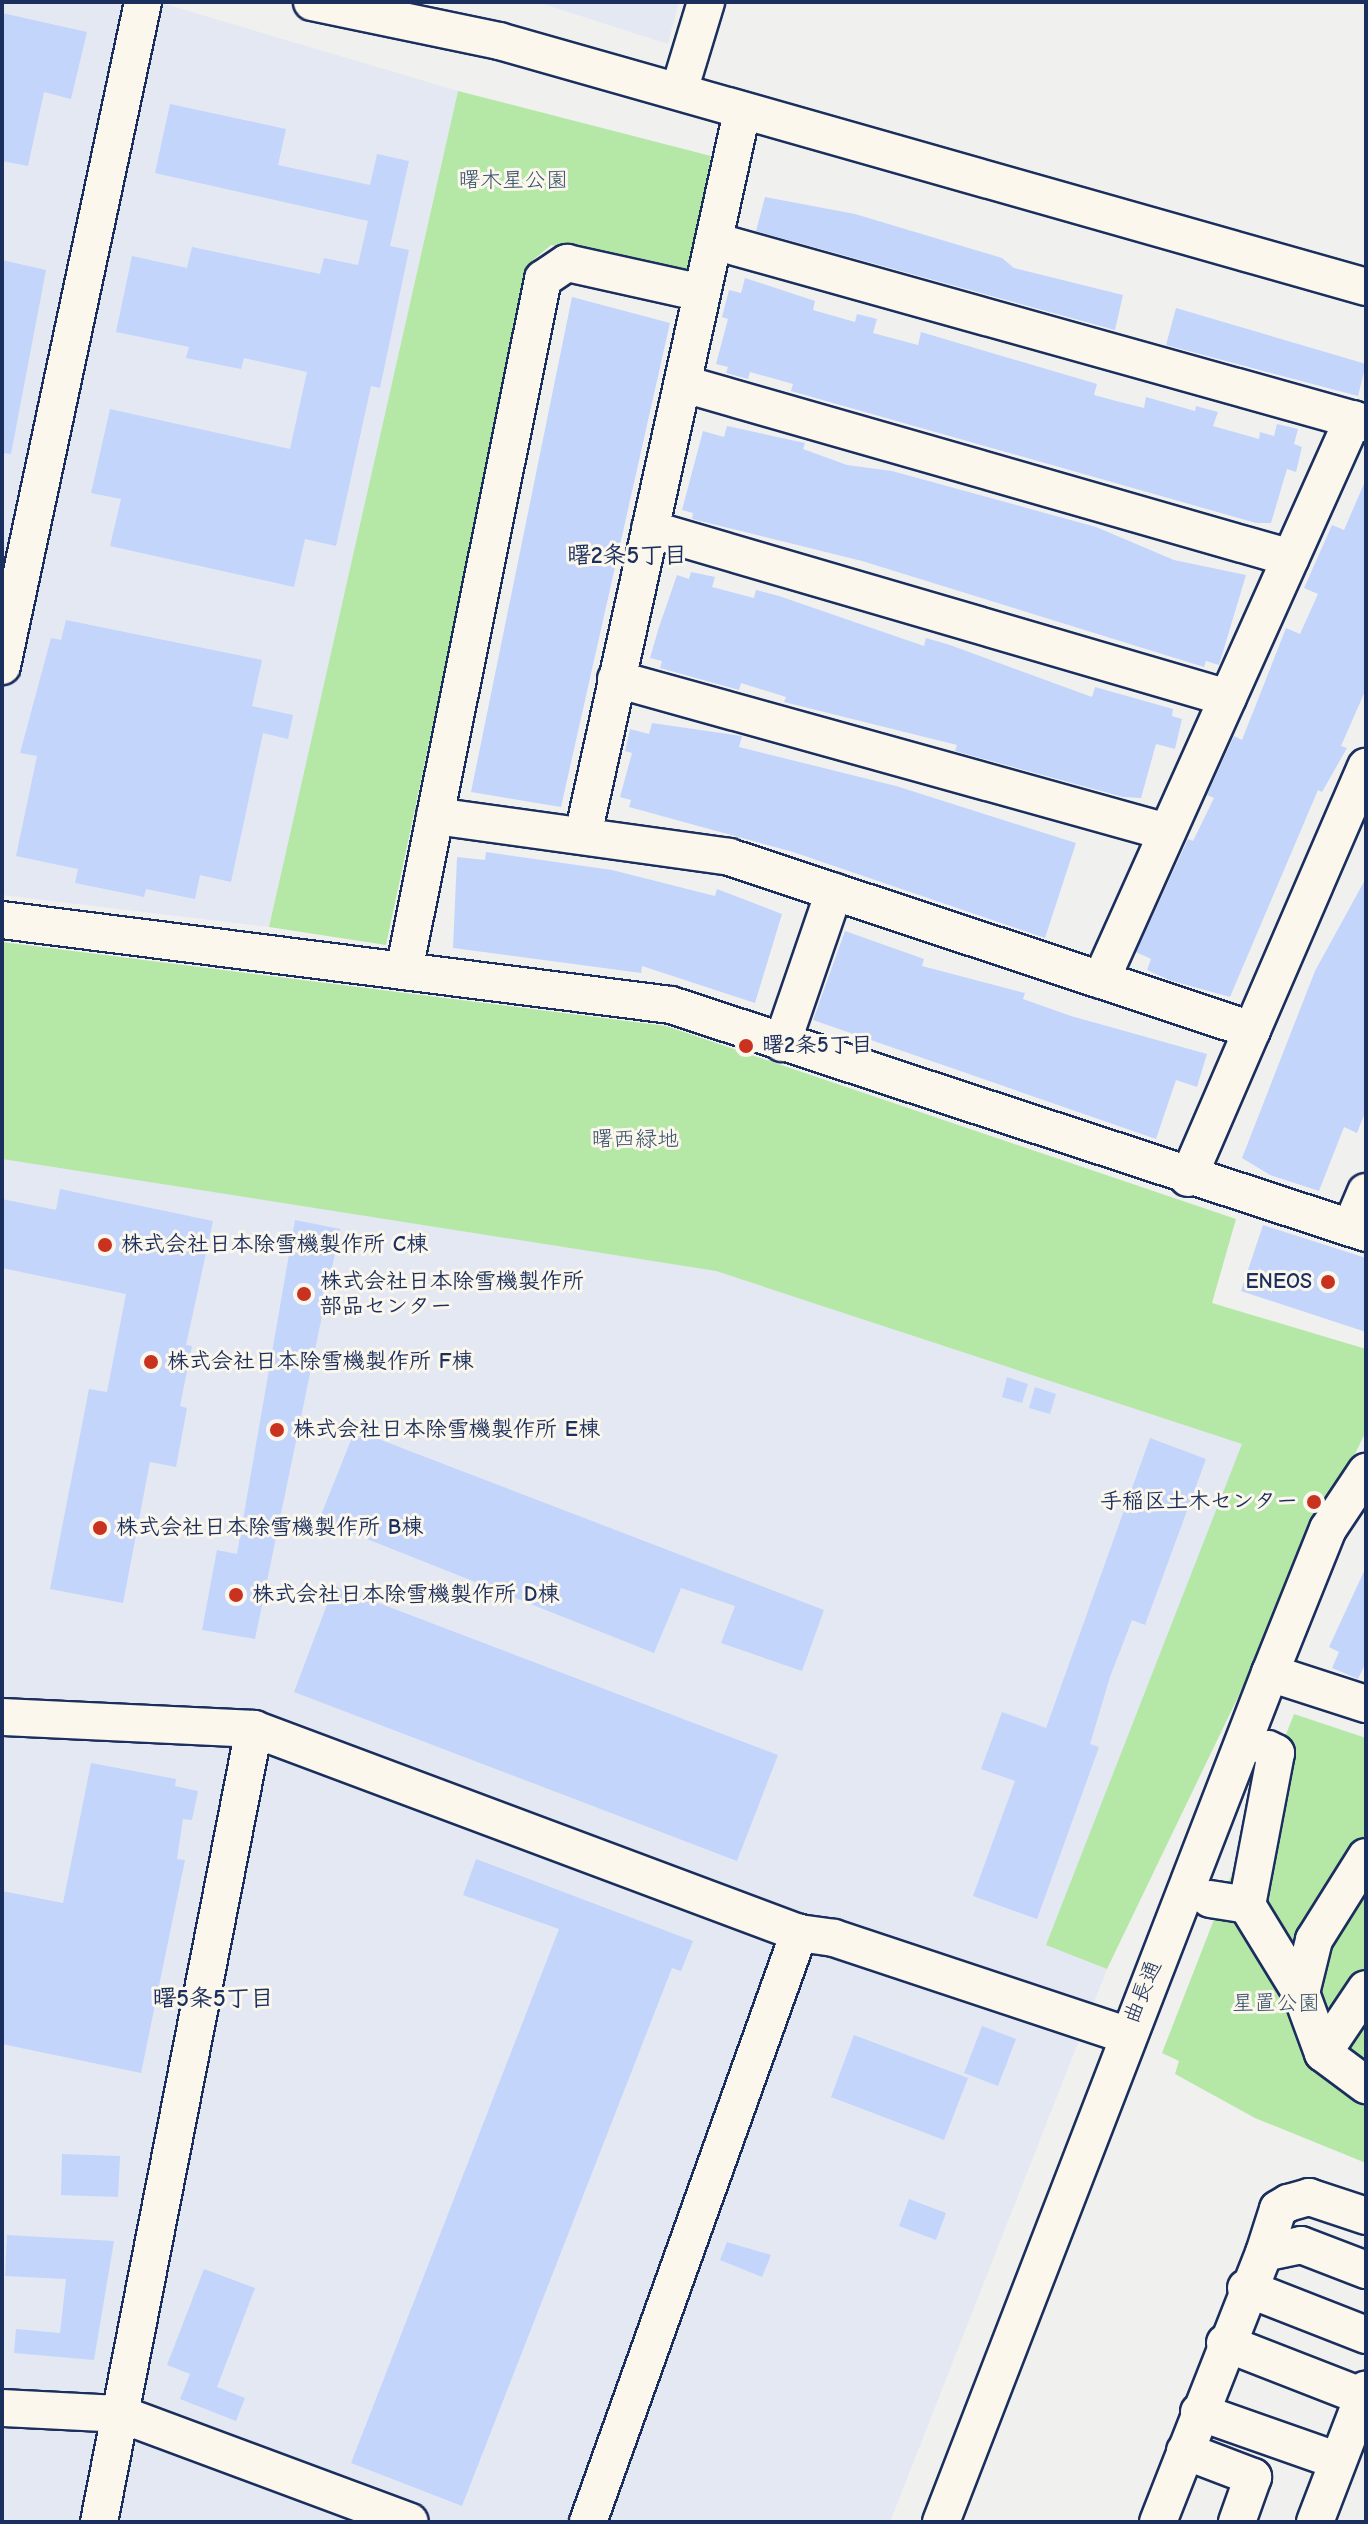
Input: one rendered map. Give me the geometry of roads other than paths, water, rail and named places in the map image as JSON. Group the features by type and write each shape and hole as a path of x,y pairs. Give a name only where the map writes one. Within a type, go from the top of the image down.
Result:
{"street":[{"path":"2,666 143,2"},
{"path":"312,2 499,41 1366,287"},
{"path":"679,91 706,2"},
{"path":"583,835 742,112"},
{"path":"714,241 1360,421 1291,558 1101,980"},
{"path":"404,971 543,279 567,263 702,293"},
{"path":"684,384 1291,558"},
{"path":"650,529 1228,698"},
{"path":"616,679 1167,832"},
{"path":"1188,1178 1252,1030 1354,826 1366,767"},
{"path":"435,816 729,857 1252,1030"},
{"path":"782,1043 834,892"},
{"path":"2,920 671,1005 1188,1178 1358,1230 1366,1192"},
{"name":"曲長通","path":"941,2522 1126,2035 1328,1529 1366,1472"},
{"path":"1270,1673 1366,1704"},
{"path":"2,1717 254,1729 799,1933 834,1938 1126,2035"},
{"path":"99,2522 254,1729"},
{"path":"1268,1749 1276,1753 1247,1905 1301,1993 1323,2053 1366,2085"},
{"path":"1301,1993 1314,1940 1366,1857"},
{"path":"1210,1899 1247,1905"},
{"path":"588,2522 799,1933"},
{"path":"1323,2053 1366,1989"},
{"path":"1158,2522 1246,2288 1264,2253 1278,2209 1309,2197 1366,2216"},
{"path":"1264,2253 1301,2245 1366,2270"},
{"path":"1246,2288 1366,2335"},
{"path":"1225,2343 1365,2395 1338,2461 1326,2519"},
{"path":"2,2408 120,2414 410,2522"},
{"path":"1199,2412 1338,2461"},
{"path":"1185,2451 1253,2477 1237,2522"}],"place":[{"name":"曙2条5丁目","path":"746,1046"},
{"name":"株式会社日本除雪機製作所 C棟","path":"105,1245"},
{"name":"ENEOS","path":"1328,1282"},
{"name":"株式会社日本除雪機製作所 部品センター","path":"304,1294"},
{"name":"株式会社日本除雪機製作所 F棟","path":"151,1362"},
{"name":"株式会社日本除雪機製作所 E棟","path":"277,1430"},
{"name":"手稲区土木センター","path":"1314,1502"},
{"name":"株式会社日本除雪機製作所 B棟","path":"100,1528"},
{"name":"株式会社日本除雪機製作所 D棟","path":"236,1595"}],"district":[{"name":"曙2条5丁目","path":"627,556"},
{"name":"曙5条5丁目","path":"213,1999"}],"park label":[{"name":"曙木星公園","path":"513,181"},
{"name":"曙西緑地","path":"635,1140"},
{"name":"星置公園","path":"1276,2004"}]}
